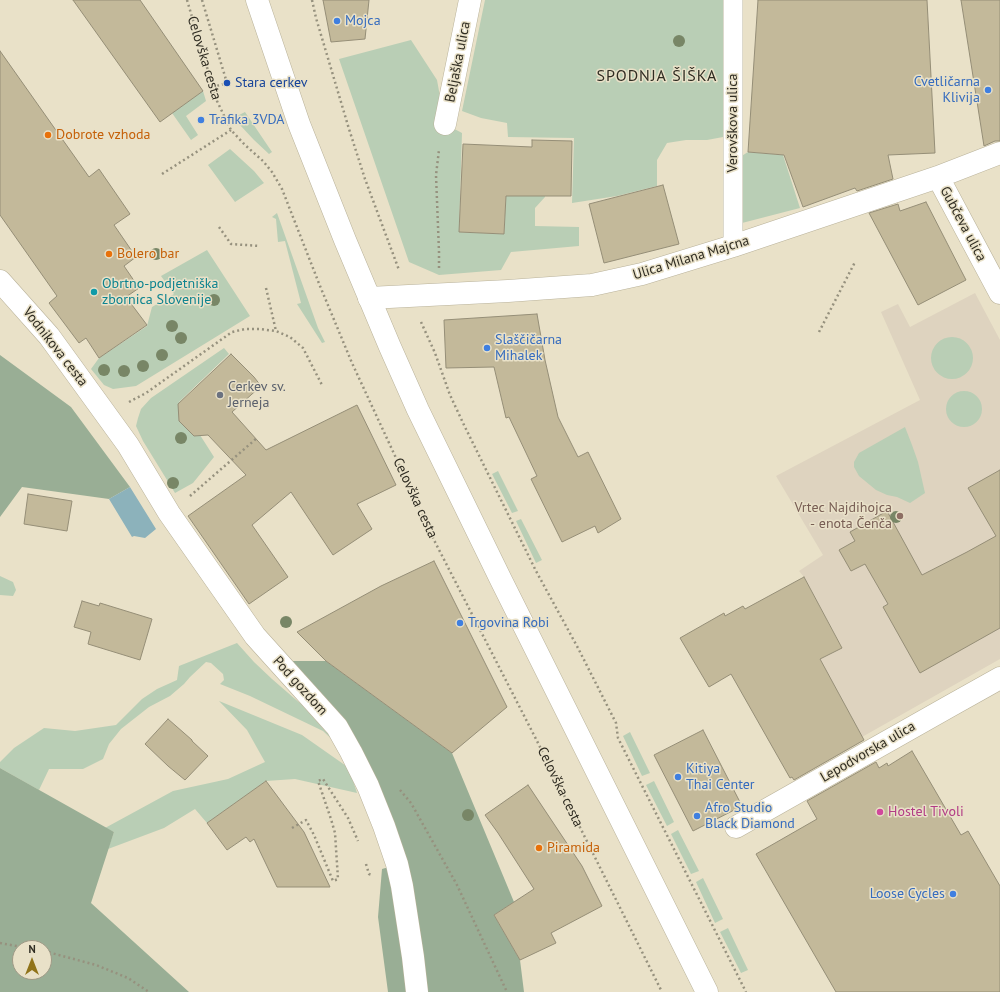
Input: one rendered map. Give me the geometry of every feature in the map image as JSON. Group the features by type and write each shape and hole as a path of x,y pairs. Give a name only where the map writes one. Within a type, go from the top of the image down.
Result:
{"street":[{"path":"257,0 259,10 301,131 369,298 415,403 501,580 707,992"},
{"name":"Beljaška ulica","path":"445,124 470,0"},
{"name":"Ulica Milana Majcna","path":"369,298 592,285 642,274 733,246 938,177 1000,153"},
{"name":"Gubčeva ulica","path":"938,177 1000,293"},
{"name":"Vodnikova cesta","path":"0,281 49,336 106,415"},
{"name":"Pod gozdom","path":"106,415 128,444 169,513 255,636 336,727 351,752 368,786 397,864 413,957 416,992"},
{"name":"Lepodvorska ulica","path":"736,827 1000,678"}],"lane":[{"name":"Verovškova ulica","path":"732,0 733,246"}],"path":[{"name":"Celovška cesta","path":"187,0 217,101 231,130 272,172 282,189 352,363 434,540 530,727 662,992"},
{"path":"202,0 227,83 213,87"},
{"path":"312,0 364,179 389,246 435,353 450,395 536,571 578,648 616,723 618,738 746,992"},
{"path":"438,294 439,252 436,175 440,140 445,124"},
{"path":"162,174 231,130"},
{"path":"219,227 231,244 260,246"},
{"path":"819,332 855,262"},
{"path":"266,288 276,331"},
{"path":"106,415 146,393 232,332 245,328 259,328 276,331 290,337 303,348 322,385"},
{"path":"190,496 257,438"},
{"path":"292,828 306,820 333,880 338,879 335,833 318,781 323,779 348,818 360,845"},
{"path":"396,784 411,803 457,885 507,992"},
{"path":"365,859 369,874 402,886"},
{"path":"0,943 12,945"},
{"path":"52,953 96,966 128,978 149,992"}],"shaded area":[{"name":"Vrtec Najdihojca - enota Čenča","path":"975,293 1000,340 1000,659 862,737 820,659 842,647 804,577 799,571 823,555 776,476 920,400 881,312 898,304 910,327"}],"green space":[{"path":"485,0 726,0 723,137 707,140 686,140 667,143 657,160 657,186 617,196 572,203 574,138 508,137 507,123 481,118 462,111"},
{"path":"411,40 437,80 445,124 462,133 459,232 504,234 508,146 545,166 545,197 535,208 535,226 579,227 579,246 511,252 501,270 439,275 409,262 339,59"},
{"path":"203,91 206,101 186,116 198,135 191,140 172,113"},
{"path":"245,112 272,152 269,154 239,124 235,117"},
{"path":"230,149 254,171 264,183 235,202 208,165"},
{"path":"748,152 783,155 800,208 742,223 740,157"},
{"path":"277,213 318,328 325,342 322,343 297,304 301,303 285,241 278,242 276,219 272,217"},
{"path":"207,250 250,316 136,386 113,389 104,385 91,369 99,358 147,326 152,307 174,294 161,276"},
{"path":"948,337 956,337 964,340 970,346 973,358 970,370 964,376 956,379 948,379 940,376 934,370 931,362 931,354 934,346 940,340"},
{"path":"224,348 229,354 179,402 214,457 193,483 175,493 143,441 136,426 141,409 151,398"},
{"path":"0,355 71,407 130,487 109,499 22,487 0,517"},
{"path":"964,391 977,396 982,409 977,422 964,427 951,422 946,409 951,396"},
{"path":"905,427 918,462 925,493 910,503 876,490 859,476 854,467 854,462 859,453"},
{"path":"498,471 518,511 512,513 492,474"},
{"path":"521,519 542,560 536,563 516,521"},
{"path":"0,576 13,582 16,590 13,596 0,595"},
{"path":"237,643 254,662 302,705 337,744 323,731 250,696 220,684 224,680 223,674 211,663 206,662 170,696 149,707 121,729 109,744 103,759 83,769 49,769 39,790 0,768 0,762 14,748 44,728 75,731 116,725 142,699 157,689 177,680 179,666"},
{"path":"292,661 326,661 452,753 514,902 494,915 520,960 524,992 388,992 378,917 382,869 406,862"},
{"path":"219,701 302,735 349,768 357,793 295,779 266,781 207,823 195,809 164,828 108,849 114,832 105,828 173,791 228,779 265,762 247,730"},
{"path":"630,732 650,773 642,776 623,736"},
{"path":"0,768 114,832 91,903 189,992 0,992"},
{"path":"654,781 674,822 667,826 646,785"},
{"path":"678,830 699,871 691,874 671,834"},
{"path":"703,878 723,919 715,923 696,882"},
{"path":"728,928 748,970 741,973 720,932"}],"water":[{"path":"130,487 156,529 145,538 132,537 109,499"}],"building":[{"path":"73,0 140,0 203,91 160,122"},
{"path":"323,0 369,0 365,39 331,42"},
{"path":"758,0 927,0 935,153 888,155 893,179 857,191 855,188 803,207 784,155 748,152"},
{"path":"961,0 1000,0 1000,141 995,141 984,146"},
{"path":"0,51 89,177 99,169 130,214 114,225 136,257 124,266 139,288 126,297 147,325 99,358 86,338 79,343 49,303 57,296 0,215"},
{"path":"532,140 572,141 571,196 506,196 504,234 459,232 463,144 532,147"},
{"path":"663,185 679,244 604,263 589,204"},
{"path":"926,202 966,280 918,305 869,213 898,204 900,211"},
{"path":"537,314 545,360 558,417 578,457 588,452 621,519 598,533 595,526 562,542 531,479 537,476 509,417 506,418 494,367 446,368 444,320"},
{"path":"231,354 261,386 232,412 266,450 357,405 396,485 357,504 372,529 333,555 291,492 252,525 288,577 249,604 188,516 246,475 208,435 194,436 179,421 178,404"},
{"path":"1000,470 1000,628 920,673 883,607 888,604 865,564 851,571 839,550 855,541 850,532 887,511 922,575 996,536 968,488"},
{"path":"28,494 72,501 67,531 24,524"},
{"path":"434,561 507,707 452,753 326,661 297,632 381,586"},
{"path":"804,577 842,648 820,659 864,740 794,780 792,777 790,778 731,674 709,687 680,638 724,613 725,616 743,606 745,609"},
{"path":"82,601 99,606 100,603 152,619 140,660 88,644 91,632 74,627"},
{"path":"168,719 208,756 185,780 145,744"},
{"path":"703,730 742,806 693,831 654,755"},
{"path":"912,751 961,835 968,831 1000,886 1000,992 836,992 756,854 817,819 807,801 876,762 879,768 887,763 888,766"},
{"path":"266,781 304,832 330,887 277,887 254,839 250,842 246,837 227,850 207,823"},
{"path":"528,785 582,866 602,906 551,933 556,943 520,960 494,915 534,889 485,815"}],"place":[{"name":"Mojca","path":"337,21"},
{"name":"Stara cerkev","path":"227,83"},
{"name":"Cvetličarna Klivija","path":"988,90"},
{"name":"Trafika 3VDA","path":"201,120"},
{"name":"Dobrote vzhoda","path":"48,135"},
{"name":"Bolero bar","path":"109,254"},
{"name":"Obrtno-podjetniška zbornica Slovenije","path":"94,292"},
{"name":"Slaščičarna Mihalek","path":"487,348"},
{"name":"Cerkev sv. Jerneja","path":"220,395"},
{"name":"Vrtec Najdihojca - enota Čenča","path":"900,516"},
{"name":"Trgovina Robi","path":"460,623"},
{"name":"Kitiya Thai Center","path":"678,777"},
{"name":"Hostel Tivoli","path":"880,812"},
{"name":"Afro Studio Black Diamond","path":"697,816"},
{"name":"Piramida","path":"539,848"},
{"name":"Loose Cycles","path":"953,894"}],"district":[{"name":"SPODNJA ŠIŠKA","path":"657,76"}]}
